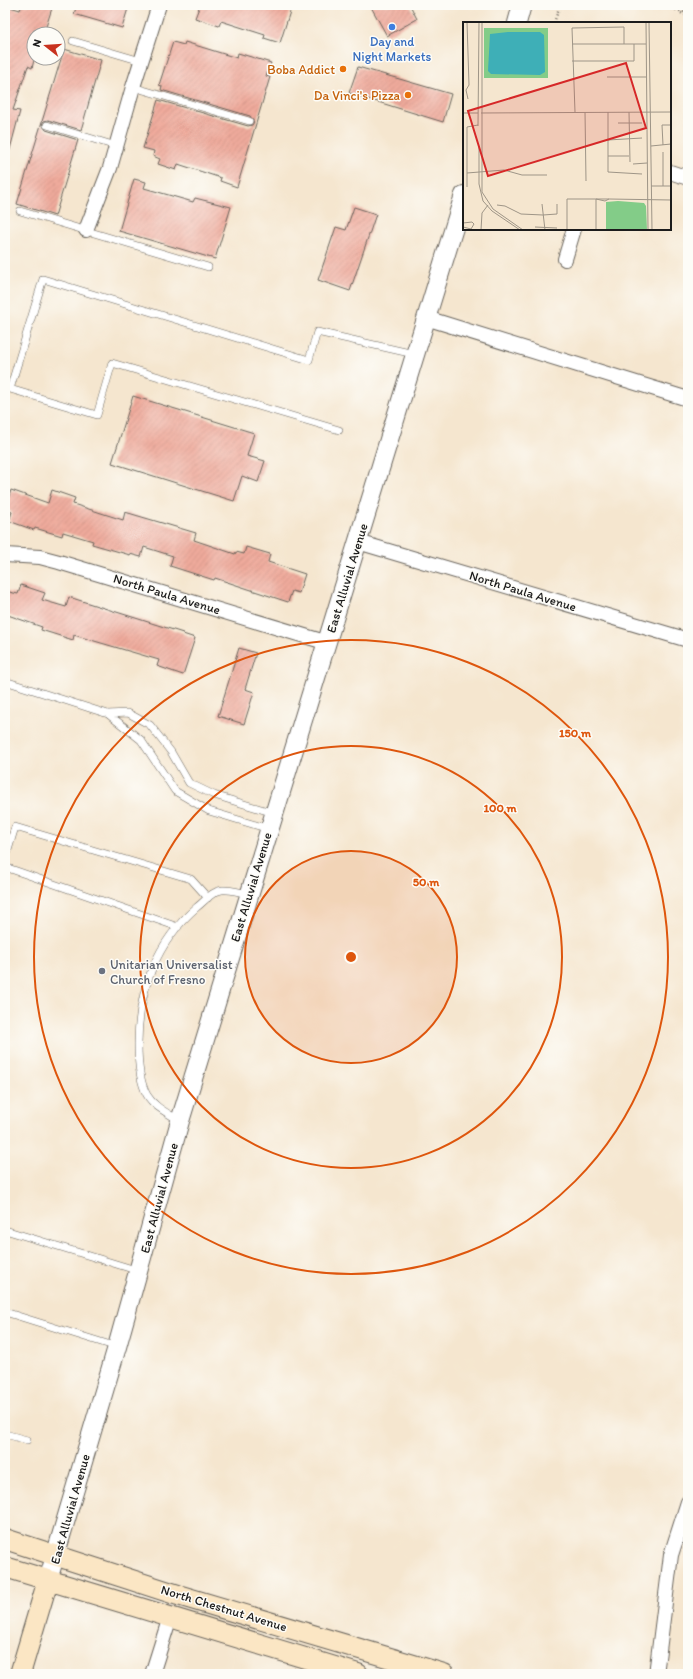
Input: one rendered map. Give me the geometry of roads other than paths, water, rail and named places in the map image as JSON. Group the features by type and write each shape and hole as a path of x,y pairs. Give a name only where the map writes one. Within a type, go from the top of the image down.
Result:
{"main road":[{"name":"North Chestnut Avenue","path":"5,1539 178,1595 444,1674"},
{"name":"North Chestnut Avenue","path":"5,1567 358,1674"},
{"name":"East Alluvial Avenue","path":"20,1674 48,1580"}],"street":[{"path":"86,230 116,146 159,5"},
{"path":"517,22 522,5"},
{"path":"671,172 688,178"},
{"name":"East Alluvial Avenue","path":"48,1580 57,1555 139,1271 180,1121 249,894 328,643 463,198"},
{"path":"565,259 574,230"},
{"path":"426,318 688,399"},
{"name":"North Paula Avenue","path":"358,542 688,640"},
{"name":"North Paula Avenue","path":"5,555 40,557 59,562 328,643"},
{"path":"656,1674 671,1555 688,1502"},
{"path":"152,1674 170,1617"}],"lane":[{"path":"73,41 141,61"},
{"path":"133,87 249,121"},
{"path":"47,125 116,146"},
{"path":"20,211 208,267"},
{"path":"339,430 112,363 97,415 10,389 43,279 309,360 317,332 415,354"},
{"path":"5,681 108,714 141,740 175,791 209,811 272,821"},
{"path":"108,714 128,713 150,725 171,752 189,783 272,821"},
{"path":"5,860 15,827 191,879 208,898"},
{"path":"5,867 178,927"},
{"path":"180,1121 153,1103 142,1084 138,1055 138,1022 145,987 153,964 162,947 191,912 215,892 222,890 249,894"},
{"path":"5,1230 139,1271"},
{"path":"5,1312 117,1347"},
{"path":"5,1434 27,1440"}],"place":[{"name":"Day and Night Markets","path":"392,27"},
{"name":"Boba Addict","path":"343,69"},
{"name":"Da Vinci's Pizza","path":"408,95"},
{"name":"Unitarian Universalist Church of Fresno","path":"102,971"}]}
